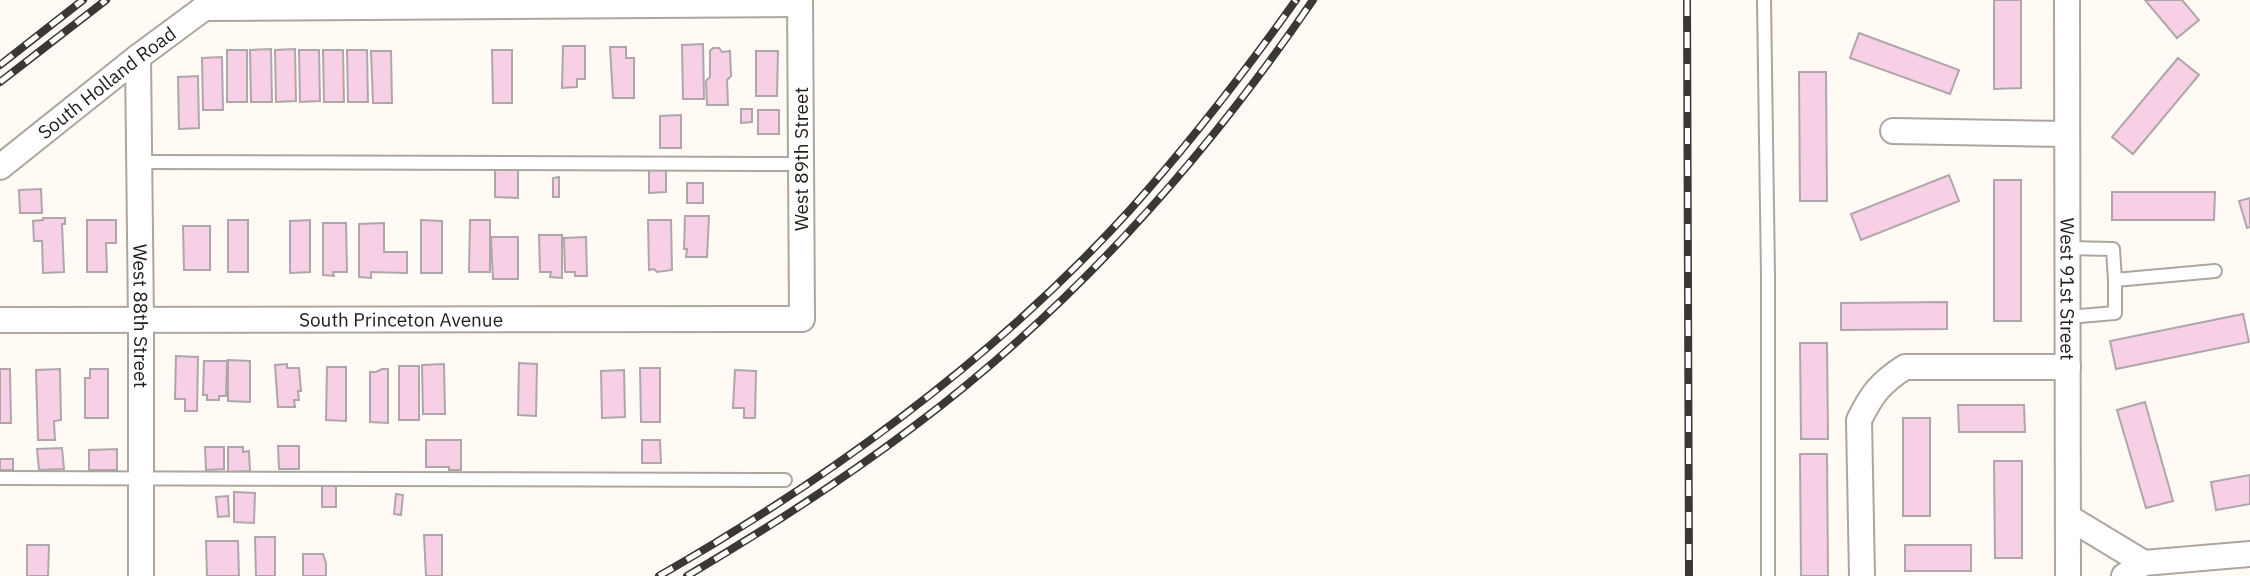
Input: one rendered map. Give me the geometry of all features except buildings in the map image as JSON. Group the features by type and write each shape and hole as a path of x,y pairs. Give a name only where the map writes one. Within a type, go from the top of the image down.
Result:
{"street":[{"name":"West 91st Street","path":"2067,0 2068,576"},
{"path":"209,4 800,2"},
{"name":"West 89th Street","path":"800,2 802,319"},
{"name":"South Holland Road","path":"0,167 209,4"},
{"name":"West 88th Street","path":"138,57 141,576"},
{"path":"1893,131 2067,134"},
{"name":"South Princeton Avenue","path":"0,320 802,319"},
{"path":"1861,576 1859,420 1869,400 1885,379 1905,367 2068,367"},
{"path":"2068,517 2134,570 2250,554"}],"lane":[{"path":"1764,0 1768,576"},
{"path":"139,162 801,164"},
{"path":"2067,248 2113,249 2115,279 2115,313 2068,317"},
{"path":"2115,279 2215,271"},
{"path":"0,478 785,480"}],"railway":[{"path":"0,65 83,0"},
{"path":"0,82 106,0"},
{"path":"659,576 723,538 848,456 908,412 1023,317 1077,265 1151,186 1216,108 1296,0"},
{"path":"687,576 858,467 970,382 1026,334 1079,283 1179,175 1271,60 1313,0"},
{"path":"1687,0 1689,576"}]}
